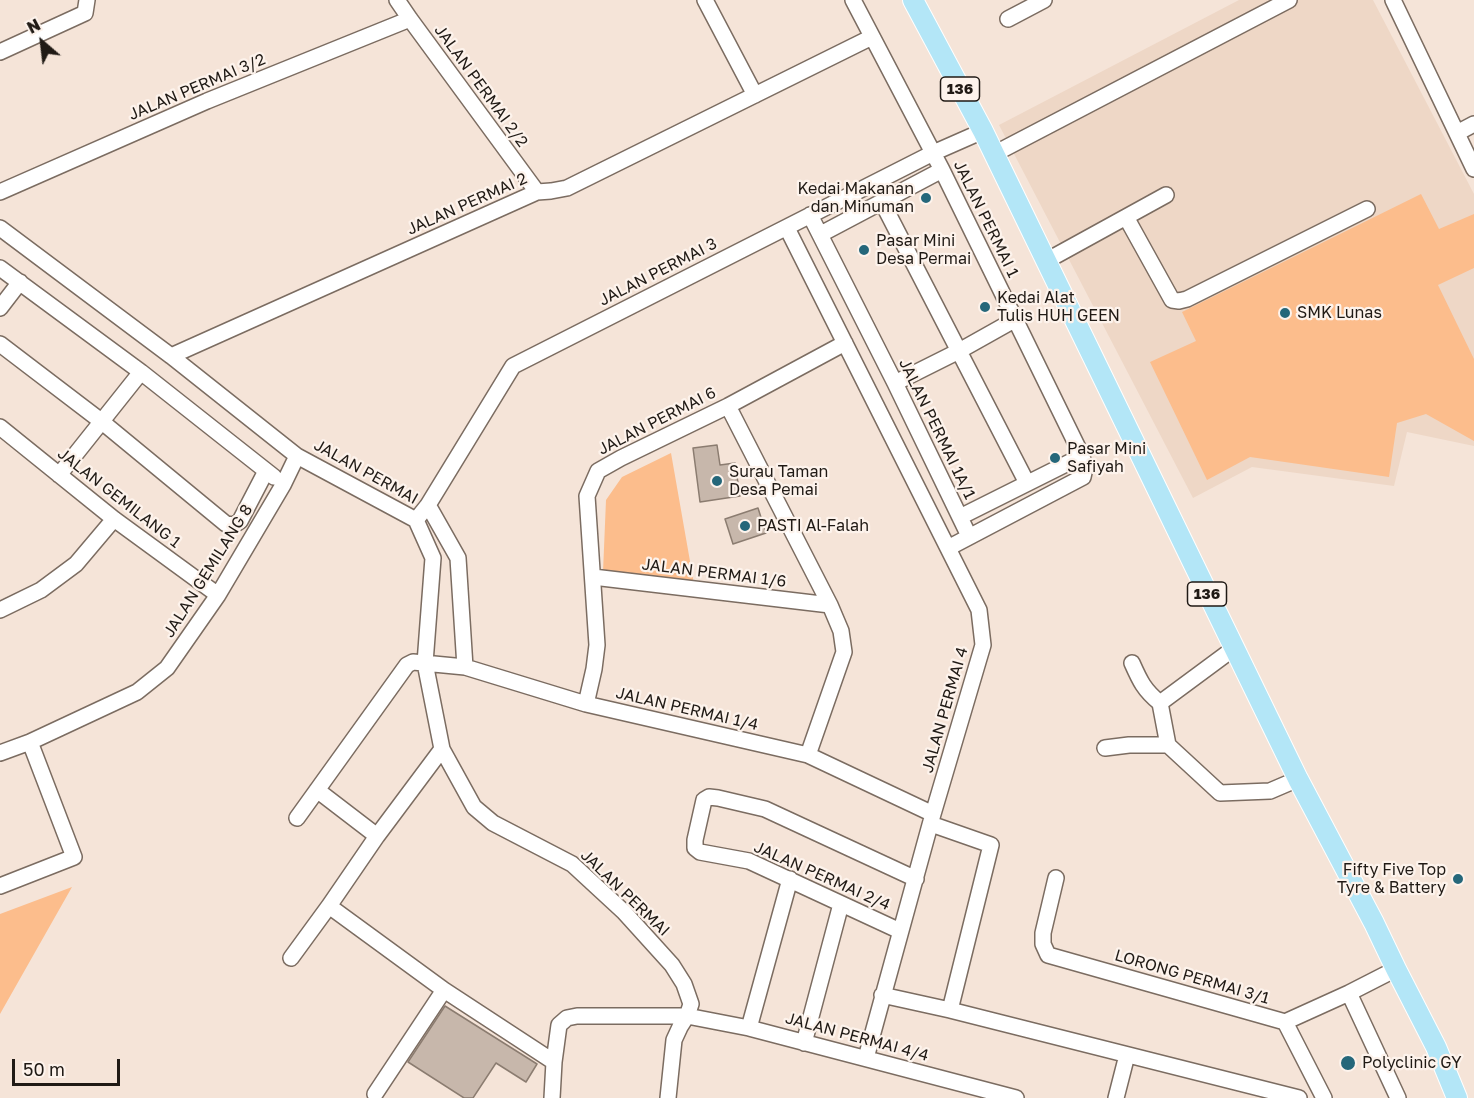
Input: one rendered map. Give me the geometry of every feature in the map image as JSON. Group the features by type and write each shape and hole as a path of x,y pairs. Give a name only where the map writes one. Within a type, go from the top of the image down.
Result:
{"main road":[{"name":"136","path":"913,0 983,131 1233,649 1436,1047 1457,1098"}],"street":[{"path":"0,51 85,13 87,0"},
{"name":"JALAN PERMAI 2/2","path":"397,0 537,192"},
{"path":"705,0 755,95"},
{"name":"JALAN PERMAI 1","path":"853,0 942,170 1082,456"},
{"path":"1008,19 1044,0"},
{"path":"994,154 1289,0"},
{"path":"1393,0 1474,169"},
{"name":"JALAN PERMAI 3/2","path":"0,192 207,101 410,19"},
{"name":"JALAN PERMAI 2","path":"171,356 537,192 567,188 872,37"},
{"path":"1457,133 1474,124"},
{"name":"JALAN PERMAI 3","path":"416,520 428,505 513,366 933,153 983,131"},
{"path":"821,234 942,170"},
{"path":"1046,261 1166,195"},
{"path":"882,202 1027,483"},
{"path":"1126,217 1172,300 1179,301 1367,209"},
{"name":"JALAN PERMAI 1A/1","path":"810,215 960,517 1082,456"},
{"name":"JALAN PERMAI","path":"0,228 171,356 297,456 416,520 433,558 425,663 442,749 474,807 493,823 572,864 632,921 672,965 684,984 691,1005 687,1016"},
{"name":"JALAN PERMAI 4","path":"787,228 979,610 983,645 900,931 866,1058"},
{"path":"0,268 141,372 283,485"},
{"path":"0,308 20,282"},
{"path":"895,383 1016,319"},
{"name":"JALAN PERMAI 6","path":"586,704 597,645 587,496 598,471 845,343"},
{"path":"0,344 101,421 226,524 234,525 240,521 266,471"},
{"path":"59,475 141,372"},
{"path":"728,405 841,631 844,652 808,755"},
{"name":"JALAN GEMILANG 1","path":"0,428 114,519 218,595"},
{"name":"JALAN GEMILANG 8","path":"0,753 30,742 137,692 167,668 218,595 283,485 297,456"},
{"path":"948,548 1083,477 1085,468 1082,456"},
{"path":"428,505 458,558 465,667"},
{"path":"960,517 969,536"},
{"path":"0,610 41,590 76,564 114,519"},
{"name":"JALAN PERMAI 1/6","path":"593,577 830,605"},
{"path":"1160,703 1233,649"},
{"path":"297,818 407,665 413,662 425,663"},
{"name":"JALAN PERMAI 1/4","path":"425,663 465,667 586,704 808,755 932,819 991,845 950,1010"},
{"path":"1132,663 1142,686 1160,703 1168,745 1220,793 1270,791 1298,779"},
{"path":"0,886 74,857 30,742"},
{"path":"1105,748 1129,745 1168,745"},
{"path":"291,958 442,749"},
{"path":"317,790 377,836"},
{"name":"JALAN PERMAI 2/4","path":"900,931 749,861 699,852 695,848 695,840 704,800 709,797 718,798 765,809 916,879"},
{"name":"LORONG PERMAI 3/1","path":"1056,878 1043,933 1043,944 1048,955 1285,1022 1396,969"},
{"path":"749,1028 790,879"},
{"path":"804,1043 841,904"},
{"path":"329,906 444,990 554,1062"},
{"path":"375,1094 444,990"},
{"path":"1349,993 1398,1098"},
{"path":"882,995 1299,1098"},
{"name":"JALAN PERMAI 4/4","path":"552,1098 559,1025 567,1018 577,1016 687,1016 749,1028 1016,1098"},
{"path":"668,1098 674,1040 687,1016"},
{"path":"1285,1022 1324,1098"},
{"path":"1116,1098 1127,1055"}],"shaded area":[{"name":"SMK Lunas","path":"1239,0 1373,0 1474,194 1474,446 1407,432 1394,486 1252,467 1193,498 999,125"},
{"path":"1421,194 1439,229 1474,214 1474,268 1438,285 1474,359 1474,441 1426,414 1397,423 1389,477 1250,457 1207,480 1150,362 1196,341 1182,312"},
{"path":"671,453 694,584 603,572 606,500 622,477"},
{"path":"72,887 0,1014 0,914"}],"building":[{"name":"Surau Taman Desa Pemai","path":"717,445 720,465 735,463 740,496 700,502 693,448"},
{"name":"PASTI Al-Falah","path":"758,508 766,533 733,544 725,519"},
{"path":"445,1006 537,1064 526,1082 496,1063 473,1098 464,1098 408,1062"}],"place":[{"name":"Kedai Makanan dan Minuman","path":"926,198"},
{"name":"Pasar Mini Desa Permai","path":"864,250"},
{"name":"Kedai Alat Tulis HUH GEEN","path":"985,307"},
{"name":"SMK Lunas","path":"1285,313"},
{"name":"Pasar Mini Safiyah","path":"1055,458"},
{"name":"Surau Taman Desa Pemai","path":"717,481"},
{"name":"PASTI Al-Falah","path":"745,526"},
{"name":"Fifty Five Top Tyre & Battery","path":"1458,879"},
{"name":"Polyclinic GY","path":"1348,1063"}]}
